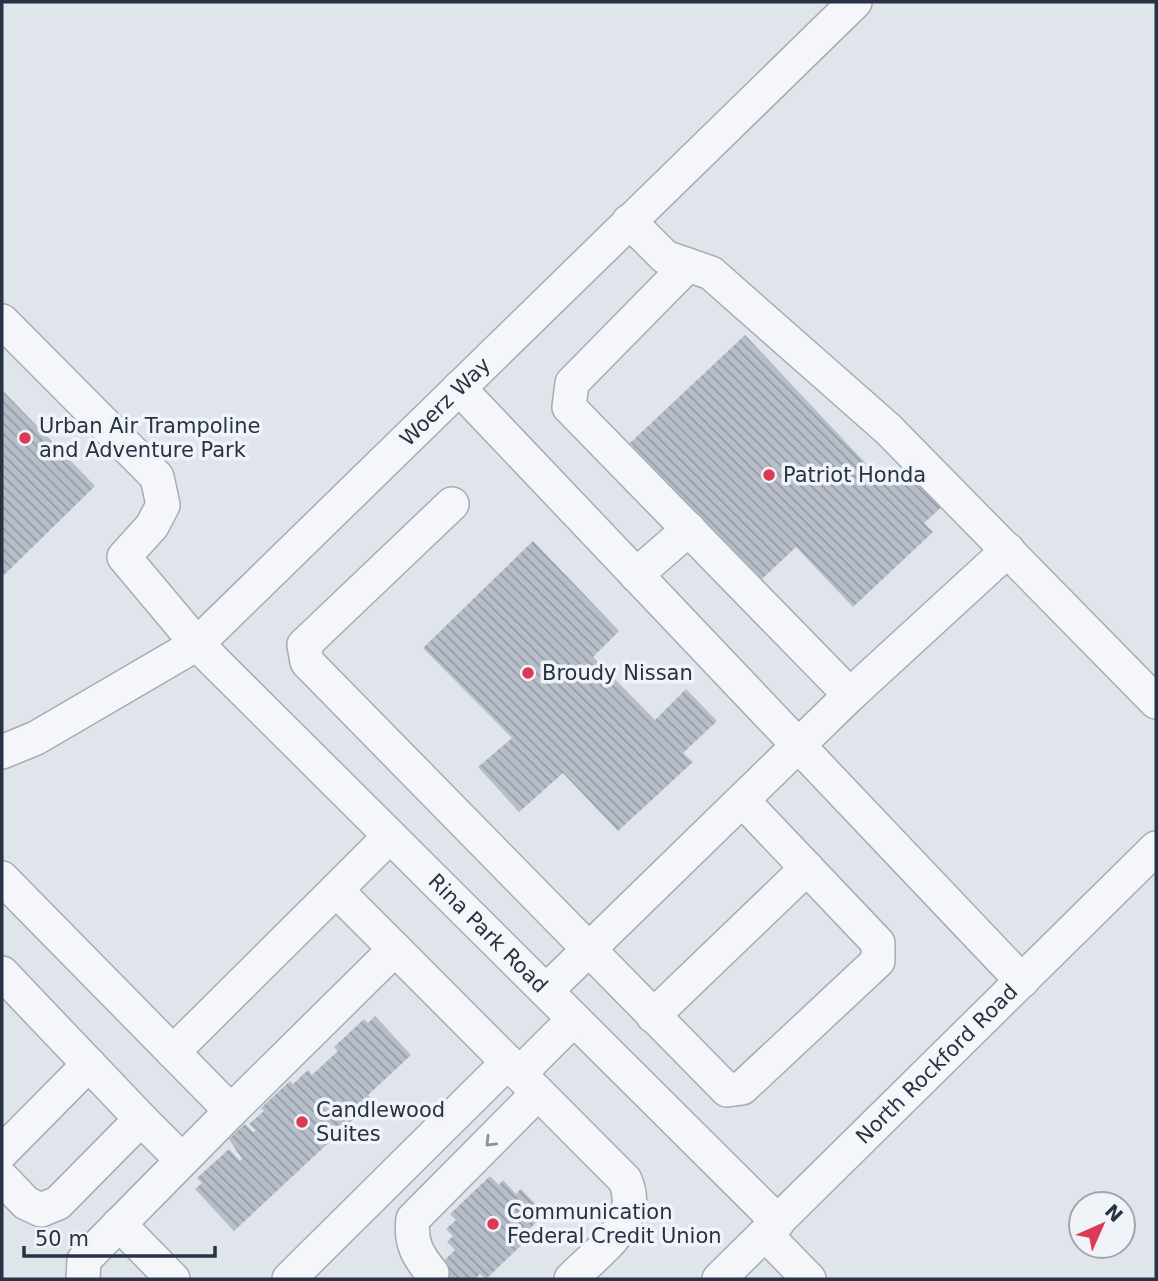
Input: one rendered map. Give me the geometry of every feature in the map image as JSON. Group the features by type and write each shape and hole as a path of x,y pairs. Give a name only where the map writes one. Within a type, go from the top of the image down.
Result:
{"street":[{"name":"Woerz Way","path":"2,752 36,738 197,645 855,2"},
{"path":"629,221 665,257 711,273 888,429 1156,702"},
{"path":"688,265 572,383 569,407 850,695"},
{"name":"Rina Park Road","path":"2,321 157,477 163,505 152,526 124,557 197,645 574,1019 771,1228 809,1279"},
{"path":"459,388 1022,981"},
{"path":"452,504 304,645 307,662 727,1090 742,1088 878,961 878,943 743,801"},
{"path":"636,575 689,529"},
{"path":"546,991 850,695 1008,550"},
{"path":"173,1052 390,836"},
{"name":"North Rockford Road","path":"719,1279 1156,848"},
{"path":"653,1016 807,868"},
{"path":"2,878 231,1111"},
{"path":"336,890 625,1180 631,1194 631,1212 623,1226 570,1279"},
{"path":"83,1279 84,1260 395,949"},
{"path":"7,985 89,1064 182,1160"},
{"path":"432,1273 417,1255 411,1235 413,1219 522,1077 574,1019"},
{"path":"2,1152 89,1064"},
{"path":"289,1279 522,1077"},
{"path":"2,1178 26,1203 41,1210 58,1203 141,1119"},
{"path":"119,1224 173,1279"}],"building":[{"name":"Patriot Honda","path":"745,335 887,486 910,464 946,503 924,523 933,532 853,607 796,547 760,581 630,443"},
{"name":"Urban Air Trampoline and Adventure Park","path":"2,390 95,486 2,577"},
{"name":"Broudy Nissan","path":"533,541 619,631 593,657 655,720 686,689 717,721 683,753 693,762 618,831 563,773 519,812 478,767 512,738 423,648"},
{"name":"Candlewood Suites","path":"375,1016 411,1055 368,1095 371,1098 358,1111 350,1102 343,1108 354,1119 234,1231 195,1189 202,1183 197,1178 229,1149 240,1161 242,1159 229,1139 245,1124 253,1132 256,1131 249,1124 264,1111 261,1108 290,1081 293,1084 308,1070 312,1075 338,1051 334,1047 364,1019 368,1023"},
{"name":"Communication Federal Credit Union","path":"490,1176 499,1185 503,1180 516,1194 521,1189 545,1214 527,1231 531,1236 486,1279 480,1274 475,1279 425,1279 455,1250 447,1242 453,1236 446,1229 456,1220 450,1214"}],"place":[{"name":"Urban Air Trampoline and Adventure Park","path":"25,438"},
{"name":"Patriot Honda","path":"769,475"},
{"name":"Broudy Nissan","path":"528,673"},
{"name":"Candlewood Suites","path":"302,1122"},
{"name":"Communication Federal Credit Union","path":"493,1224"}]}
